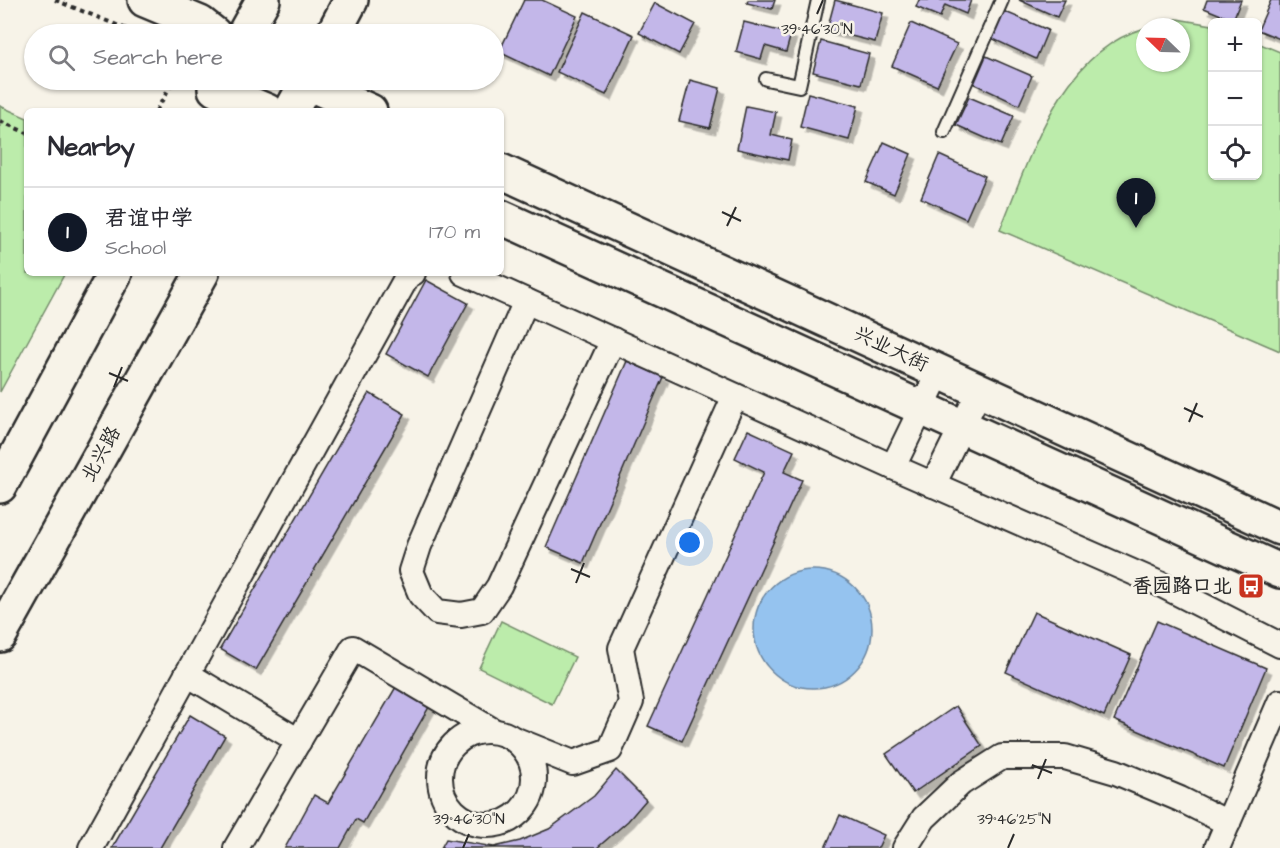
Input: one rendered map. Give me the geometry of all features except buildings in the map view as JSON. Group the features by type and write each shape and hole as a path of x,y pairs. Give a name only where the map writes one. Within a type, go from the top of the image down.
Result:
{"main road":[{"path":"145,0 201,24"},
{"path":"250,24 263,0"},
{"path":"338,24 351,0"},
{"path":"292,108 300,90"},
{"path":"326,90 364,108"},
{"path":"212,93 258,108"},
{"name":"兴业大街","path":"504,172 1280,528"},
{"name":"兴业大街","path":"504,218 1280,571"},
{"path":"0,486 113,276"},
{"name":"北兴路","path":"0,635 200,276"}],"street":[{"path":"91,848 407,276"},
{"path":"471,276 933,485 1160,584 1280,645"},
{"path":"526,301 419,546 411,571 421,595 437,612 461,615 482,611 499,586 613,340"},
{"path":"893,467 939,372"},
{"path":"933,485 980,390"},
{"path":"236,848 353,648 492,730 573,764 610,750 631,702 621,648 735,396"},
{"path":"187,674 298,741"},
{"path":"1217,848 1280,702"},
{"path":"492,730 476,731 462,738 450,748 442,763 440,778 443,794 451,808 463,818 477,824 493,825 509,820 521,811 530,798 535,782 533,766 527,752 516,740"},
{"path":"905,848 924,818 961,783 1002,757 1065,757 1116,772 1180,799 1228,823"}],"lane":[{"path":"766,79 799,86 818,0"},
{"path":"944,132 1002,0"}],"path":[{"path":"55,0 114,24"},
{"path":"158,108 168,90"},
{"path":"0,122 24,133"}],"green space":[{"path":"1190,21 1208,24 1208,180 1262,180 1262,45 1280,52 1280,351 1000,230 1023,171 1052,111 1070,83 1091,60 1116,41 1136,32 1136,72 1190,72"},
{"path":"0,106 24,117 24,276 63,276 0,392"},
{"path":"501,621 575,657 552,704 479,668"}],"water":[{"path":"813,570 836,574 855,587 868,606 872,629 868,652 855,671 836,684 813,688 790,684 771,671 758,652 754,629 758,606 771,587 790,574"}],"place":[{"name":"君谊中学","path":"1136,228"},
{"name":"香园路口北","path":"1251,586"}]}
